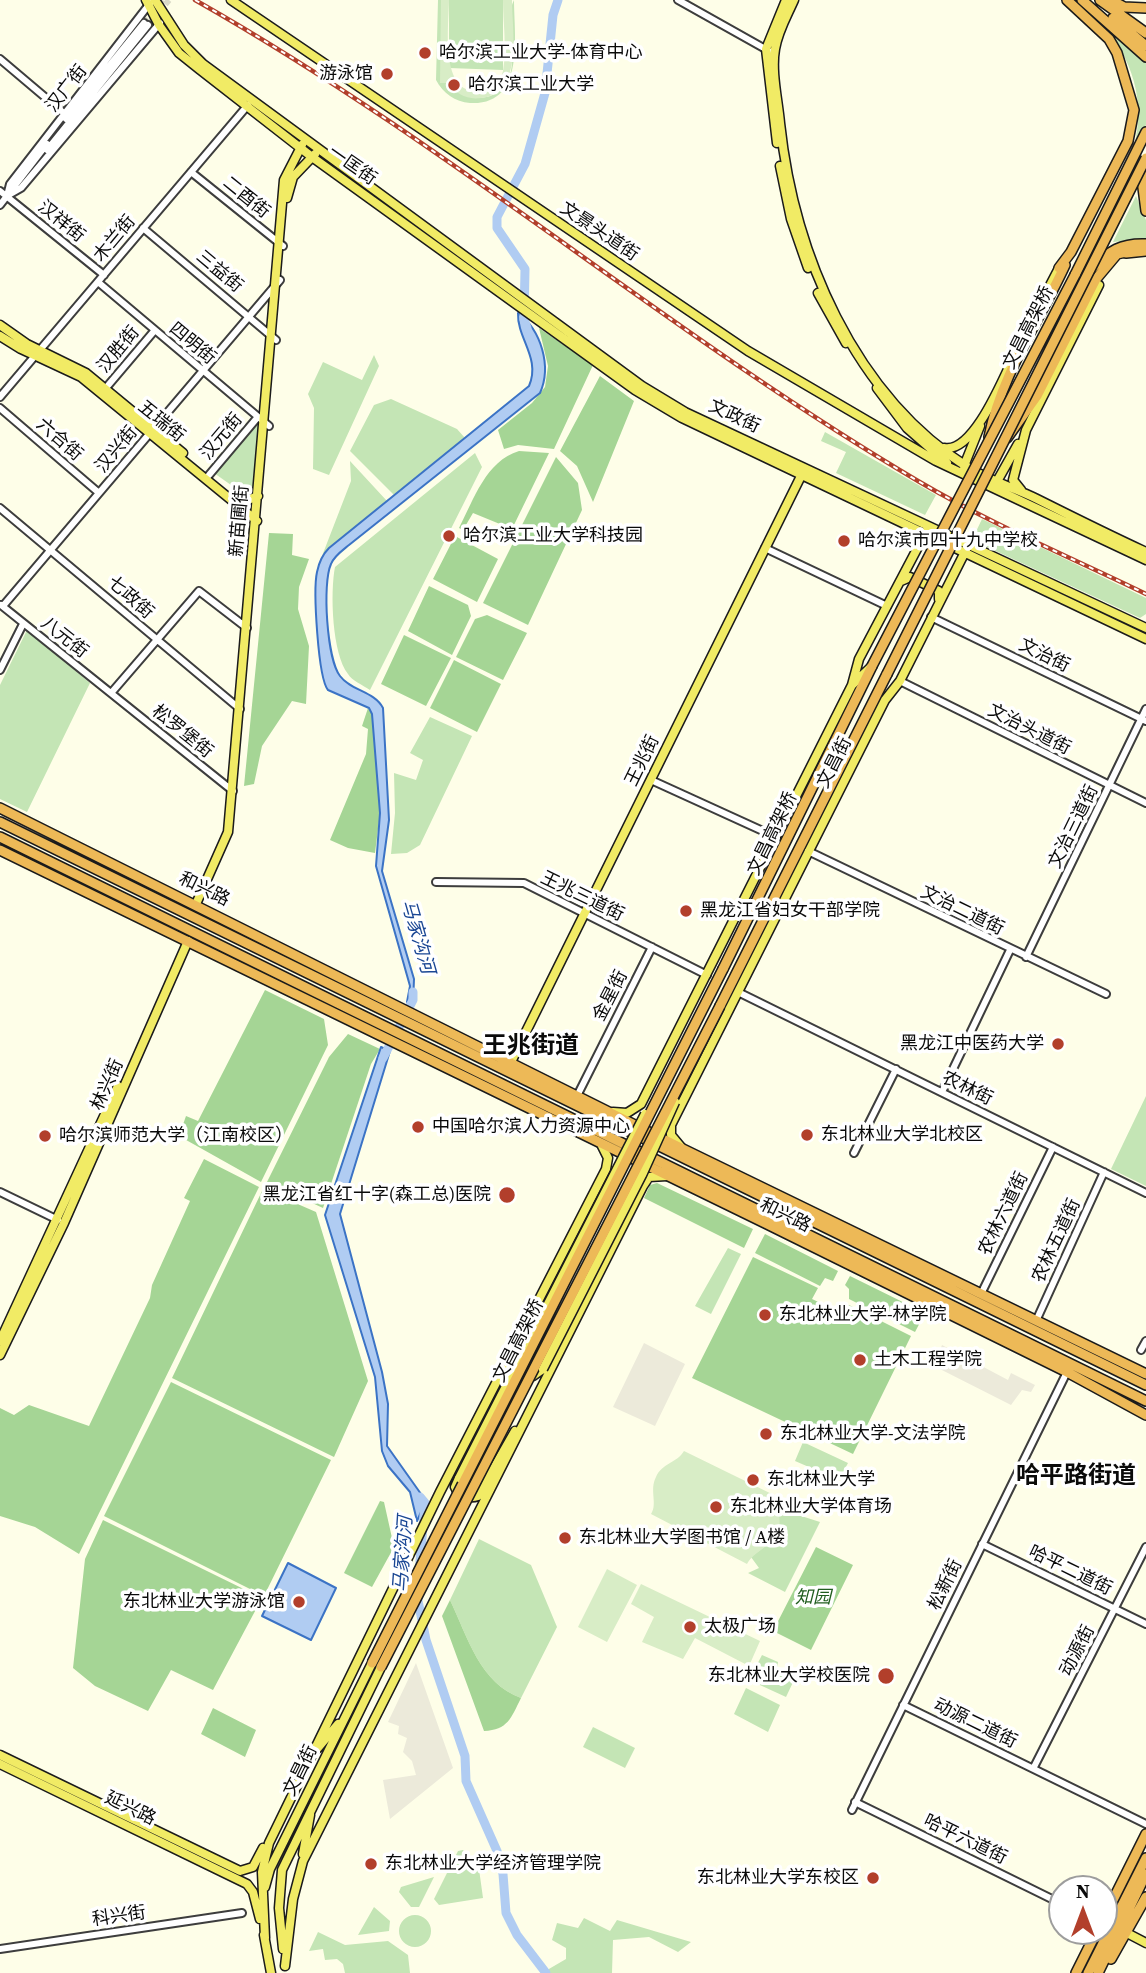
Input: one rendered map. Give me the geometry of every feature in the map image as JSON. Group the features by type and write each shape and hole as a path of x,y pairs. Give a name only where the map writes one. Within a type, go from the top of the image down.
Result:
{"highway":[{"path":"988,442 995,408 1006,381 1128,141 1135,110 1117,53 1109,39 1068,0"},
{"path":"1083,0 1146,57"},
{"path":"1090,0 1146,46"},
{"path":"1100,0 1146,33"},
{"path":"1111,0 1146,8"},
{"name":"文昌高架桥","path":"377,1665 743,932 872,666 1146,132"},
{"path":"1146,160 1142,196 1146,211"},
{"name":"文昌高架桥","path":"377,1665 693,1059 1084,278 1146,160"},
{"path":"1084,278 1109,251 1122,246 1146,244"},
{"path":"1000,448 1023,420 1097,282 1117,254 1146,251"},
{"name":"和兴路","path":"0,808 198,905 390,1008"},
{"path":"0,814 24,820"},
{"name":"和兴路","path":"0,822 390,1008"},
{"path":"0,837 1145,1400"},
{"path":"0,850 43,858"},
{"path":"0,850 322,1008"},
{"path":"168,919 186,940"},
{"path":"288,979 322,1008"},
{"name":"和兴路","path":"322,1008 1063,1371 1146,1415"},
{"path":"390,1008 419,1022"},
{"name":"和兴路","path":"419,1022 511,1062 683,1149 1082,1342 1130,1369 1146,1385"},
{"name":"和兴路","path":"419,1022 1130,1369 1146,1373"},
{"path":"497,1092 520,1093"},
{"path":"577,1121 666,1175"},
{"path":"1063,1371 1145,1400"},
{"path":"1118,1890 1146,1834"},
{"path":"1088,1973 1146,1858"},
{"path":"1098,1973 1146,1874"},
{"path":"1104,1973 1146,1896"},
{"path":"1076,1973 1090,1945"}],"main road":[{"name":"文景头道街","path":"230,0 748,351 927,456 963,468"},
{"path":"770,51 786,0"},
{"path":"770,51 794,0"},
{"name":"一匡街","path":"151,1 162,21 203,64 300,148 514,296"},
{"name":"文景头道街","path":"770,51 794,209 815,273 850,340 879,382 916,426 963,468"},
{"name":"文景头道街","path":"770,51 787,203 801,251 818,292 842,337 897,415 921,441 963,468 1146,560"},
{"name":"一匡街","path":"250,103 318,149 539,316"},
{"name":"新苗圃街","path":"281,245 284,180 305,140"},
{"name":"新苗圃街","path":"258,521 263,422 289,187 296,174 318,149"},
{"path":"963,468 986,413 1061,269"},
{"path":"995,485 1026,430 1097,282"},
{"name":"文政街","path":"539,316 635,390 682,418 928,529"},
{"name":"文政街","path":"539,316 685,412 928,529"},
{"path":"0,325 38,352"},
{"path":"0,336 38,352"},
{"name":"五瑞街","path":"38,352 79,368 258,521"},
{"name":"五瑞街","path":"38,352 81,377 241,500 258,496"},
{"path":"943,448 954,447 967,440 986,413"},
{"name":"新苗圃街","path":"198,905 231,834 258,521 263,422"},
{"path":"1026,430 1013,480 1026,494"},
{"name":"王兆街","path":"511,1062 802,474"},
{"name":"文景头道街","path":"995,485 1026,494 1146,552"},
{"path":"611,1112 635,1111 650,1087 852,685 859,659 928,529 1146,639"},
{"path":"967,548 1146,628"},
{"name":"文昌街","path":"683,1149 670,1132 682,1102 885,700 900,681 967,548"},
{"path":"900,582 910,577 939,591 939,602"},
{"path":"852,685 872,666"},
{"path":"885,700 887,674"},
{"path":"743,932 749,892"},
{"path":"754,937 780,907"},
{"name":"林兴街","path":"0,1341 59,1220 186,940"},
{"name":"林兴街","path":"0,1354 64,1223 186,940"},
{"path":"525,1418 508,1439 478,1496 468,1497 459,1493 456,1487 459,1478 618,1164 681,1055"},
{"path":"513,1349 514,1366 520,1372 533,1376 543,1369 642,1175 693,1059"},
{"path":"650,1087 651,1099 663,1108 673,1109 682,1102"},
{"path":"271,1973 265,1938 264,1861 290,1794 440,1492 608,1164 602,1146"},
{"path":"303,1861 399,1675 634,1203 649,1178 666,1175"},
{"path":"596,1187 608,1180 624,1181 635,1193 634,1203"},
{"name":"文昌街","path":"263,1895 270,1869 353,1701 377,1665"},
{"name":"文昌街","path":"285,1970 279,1908 280,1880 377,1665"},
{"path":"309,1758 353,1701"},
{"name":"延兴路","path":"0,1755 240,1871 256,1864 290,1794"},
{"name":"延兴路","path":"0,1764 247,1884 256,1901 265,1938"},
{"path":"285,1970 293,1899 303,1861 312,1805"},
{"path":"1125,1932 1146,1943"}],"street":[{"path":"678,0 770,51"},
{"name":"汉广街","path":"7,196 10,184 151,1"},
{"name":"汉广街","path":"7,196 21,188 162,21"},
{"name":"汉广街","path":"0,205 146,24"},
{"path":"1,63 65,114"},
{"name":"木兰街","path":"0,397 250,103"},
{"name":"二酉街","path":"191,172 281,245"},
{"name":"汉祥街","path":"0,191 104,275"},
{"name":"三益街","path":"144,228 274,337"},
{"name":"四明街","path":"98,282 263,422"},
{"name":"汉兴街","path":"2,605 277,282"},
{"name":"汉胜街","path":"105,389 155,330"},
{"name":"六合街","path":"0,408 99,493"},
{"name":"汉元街","path":"209,475 263,422"},
{"name":"七政街","path":"0,508 240,709"},
{"path":"765,548 887,606"},
{"path":"112,692 199,591 247,627"},
{"name":"八元街","path":"2,605 112,692"},
{"name":"文治街","path":"931,617 1144,720"},
{"path":"0,670 23,624"},
{"name":"文治头道街","path":"900,681 1146,803"},
{"name":"松罗堡街","path":"112,692 233,791"},
{"name":"文治三道街","path":"1026,957 1144,720 1146,709"},
{"path":"651,780 776,837"},
{"name":"文治二道街","path":"808,852 1106,994"},
{"name":"王兆三道街","path":"436,882 524,883 707,975"},
{"name":"金星街","path":"577,1096 652,947"},
{"path":"942,1092 1010,950"},
{"name":"农林街","path":"738,992 1146,1193"},
{"path":"854,1153 896,1069"},
{"name":"农林六道街","path":"981,1294 1053,1147"},
{"name":"农林五道街","path":"1036,1321 1104,1172"},
{"path":"0,1192 59,1220"},
{"path":"1142,1350 1146,1340"},
{"name":"松新街","path":"852,1810 1063,1371"},
{"name":"哈平二道街","path":"982,1544 1146,1624"},
{"name":"动源街","path":"1034,1768 1146,1547"},
{"name":"动源二道街","path":"903,1705 1146,1824"},
{"name":"哈平六道街","path":"855,1802 1048,1897"},
{"name":"科兴街","path":"0,1949 242,1913"}],"green space":[{"path":"438,0 441,0 448,83 463,95 482,98 499,91 510,75 510,17 514,0 513,66 509,81 500,93 488,101 470,103 454,99 436,80"},
{"path":"441,0 449,0 448,43 453,74 460,85 470,90 488,88 497,82 502,74 505,54 503,0 512,0 513,59 504,85 495,94 471,98 458,93 448,83 440,83"},
{"path":"449,0 503,0 503,70 449,68"},
{"path":"1103,23 1146,60 1146,125 1134,147 1138,113 1134,81 1122,52"},
{"path":"1136,196 1146,220 1146,239 1113,242"},
{"path":"539,328 593,365 554,449 518,445 504,449 498,430 532,403 545,387 548,366"},
{"path":"374,355 379,366 329,475 313,469 314,408 308,394 323,362 362,380"},
{"path":"600,376 634,401 593,502 577,466 560,451"},
{"path":"391,399 457,429 465,438 394,495 350,451 374,405"},
{"path":"257,421 260,425 253,487 247,491 238,490 214,473"},
{"path":"825,432 936,495 925,515 836,473 846,452 821,441"},
{"path":"519,451 549,453 512,529 473,513 463,530 459,528 489,472 508,456"},
{"path":"475,453 482,467 370,690 350,676 339,652 333,607 335,567"},
{"path":"556,457 578,483 582,510 528,625 483,603"},
{"path":"350,461 387,501 322,556 351,481"},
{"path":"982,519 1146,598 1146,614 1140,618 972,540"},
{"path":"269,533 293,534 292,555 309,559 299,587 298,609 309,646 306,704 292,701 262,746 254,784 244,786"},
{"path":"455,536 498,559 477,602 433,579"},
{"path":"429,586 468,605 471,616 452,655 408,631"},
{"path":"487,615 527,633 503,680 456,657 475,619"},
{"path":"27,630 90,683 27,812 0,799 0,685"},
{"path":"404,635 451,658 426,706 381,684"},
{"path":"454,660 501,684 477,732 430,708"},
{"path":"368,708 372,714 380,813 375,853 348,848 330,840 366,754 368,729 362,726"},
{"path":"430,717 472,736 420,845 407,853 391,854 395,813 394,773 416,780 423,760 410,753"},
{"path":"265,990 324,1019 328,1045 261,1182 179,1136 186,1116 198,1121"},
{"path":"348,1034 380,1049 371,1064 323,1208 267,1182 329,1057"},
{"path":"1146,1096 1146,1186 1111,1169"},
{"path":"204,1159 259,1187 79,1554 35,1527 0,1516 0,1408 14,1415 29,1405 89,1426 150,1298 152,1285 190,1201 184,1198"},
{"path":"657,1183 753,1229 744,1248 644,1198 650,1185"},
{"path":"263,1189 316,1212 368,1381 334,1457 172,1378"},
{"path":"765,1234 838,1271 833,1281 825,1278 820,1286 755,1253"},
{"path":"728,1248 741,1254 711,1314 695,1306"},
{"path":"753,1257 818,1288 812,1299 844,1314 849,1305 911,1336 853,1454 692,1378"},
{"path":"850,1276 925,1313 915,1332 849,1299 849,1289 845,1285"},
{"path":"171,1382 331,1460 264,1596 104,1516"},
{"path":"803,1442 848,1463 839,1480 795,1461"},
{"name":"东北林业大学体育场","path":"684,1451 780,1498 778,1531 772,1541 747,1564 651,1514 656,1477"},
{"path":"780,1498 798,1506 795,1514 820,1522 785,1592 748,1573 759,1568 751,1557 777,1533"},
{"path":"380,1501 384,1502 394,1547 372,1587 344,1573"},
{"path":"103,1520 262,1598 213,1690 171,1670 148,1711 95,1686 73,1668 85,1559"},
{"path":"479,1539 531,1565 557,1627 521,1698 495,1682 485,1670 450,1600"},
{"name":"知园","path":"816,1547 853,1565 811,1650 773,1631"},
{"path":"607,1569 637,1585 607,1642 578,1627"},
{"name":"太极广场","path":"641,1584 760,1641 749,1666 695,1638 683,1659 642,1642 654,1617 631,1604"},
{"path":"450,1600 485,1670 495,1682 521,1698 508,1722 498,1728 484,1731 442,1616"},
{"path":"762,1655 778,1662 777,1668 795,1678 786,1697 749,1680"},
{"path":"746,1688 780,1705 768,1732 734,1714"},
{"path":"213,1708 256,1730 245,1757 201,1734"},
{"path":"593,1727 635,1748 625,1768 583,1747"},
{"path":"463,1850 479,1869 483,1898 439,1905 434,1899 458,1851"},
{"path":"434,1877 419,1907 411,1907 399,1892 401,1887"},
{"path":"374,1907 390,1921 389,1931 358,1935"},
{"path":"415,1915 426,1920 431,1931 426,1942 415,1947 404,1942 399,1931 404,1920"},
{"path":"584,1918 610,1931 617,1920 691,1942 678,1952 649,1937 613,1940 612,1973 542,1973 566,1959 566,1948 552,1940 557,1923 578,1928"},
{"path":"318,1932 345,1945 388,1941 408,1955 410,1973 345,1973 343,1964 337,1959 325,1960 323,1949 309,1951"}],"shaded area":[{"path":"644,1343 685,1364 655,1426 613,1407"},
{"path":"942,1345 1008,1380 1011,1373 1035,1385 1031,1392 1022,1390 1011,1405 934,1366"},
{"path":"416,1663 453,1768 390,1819 383,1780 416,1775 412,1761 403,1752 407,1738 398,1734 399,1726 388,1722"}],"water":[{"path":"518,313 533,329 542,349 545,372 540,393 341,551 332,561 328,574 327,621 336,667 345,681 374,698 383,708 389,820 382,871 414,979 413,1004 407,1002 410,986 376,866 380,813 372,714 369,708 328,690 324,682 317,633 317,572 324,553 329,548 529,386 532,376 531,357 521,331"},
{"path":"381,1047 390,1051 340,1214 382,1372 388,1404 387,1446 426,1501 417,1521 410,1492 388,1466 382,1451 375,1377 325,1215"},
{"name":"东北林业大学游泳馆","path":"288,1563 336,1588 311,1640 262,1616"}],"waterway":[{"name":"马家沟河","path":"527,328 524,319 525,269 497,228 497,217 525,164 545,93 553,15 558,0"},
{"name":"马家沟河","path":"383,1058 413,1000 413,992"},
{"name":"马家沟河","path":"420,1497 425,1503 417,1596 426,1640 465,1756 466,1781 497,1851 503,1874 506,1913 517,1935 546,1973"}],"tunnel":[{"path":"144,23 163,0"},
{"path":"148,25 169,0"}],"railway":[{"path":"195,0 380,115 826,424 946,497 1146,594"}],"place":[{"name":"哈尔滨工业大学-体育中心","path":"425,53"},
{"name":"游泳馆","path":"387,74"},
{"name":"哈尔滨工业大学","path":"454,85"},
{"name":"哈尔滨工业大学科技园","path":"449,536"},
{"name":"哈尔滨市四十九中学校","path":"844,541"},
{"name":"黑龙江省妇女干部学院","path":"686,911"},
{"name":"黑龙江中医药大学","path":"1058,1044"},
{"name":"中国哈尔滨人力资源中心","path":"418,1127"},
{"name":"东北林业大学北校区","path":"807,1135"},
{"name":"哈尔滨师范大学（江南校区）","path":"45,1136"},
{"name":"黑龙江省红十字(森工总)医院","path":"507,1195"},
{"name":"东北林业大学-林学院","path":"765,1315"},
{"name":"土木工程学院","path":"860,1360"},
{"name":"东北林业大学-文法学院","path":"766,1434"},
{"name":"东北林业大学","path":"753,1480"},
{"name":"东北林业大学体育场","path":"716,1507"},
{"name":"东北林业大学图书馆 / A楼","path":"565,1538"},
{"name":"东北林业大学游泳馆","path":"299,1602"},
{"name":"太极广场","path":"690,1627"},
{"name":"东北林业大学校医院","path":"886,1676"},
{"name":"东北林业大学经济管理学院","path":"371,1864"},
{"name":"东北林业大学东校区","path":"873,1878"}],"district":[{"name":"王兆街道","path":"531,1047"},
{"name":"哈平路街道","path":"1076,1477"}]}
